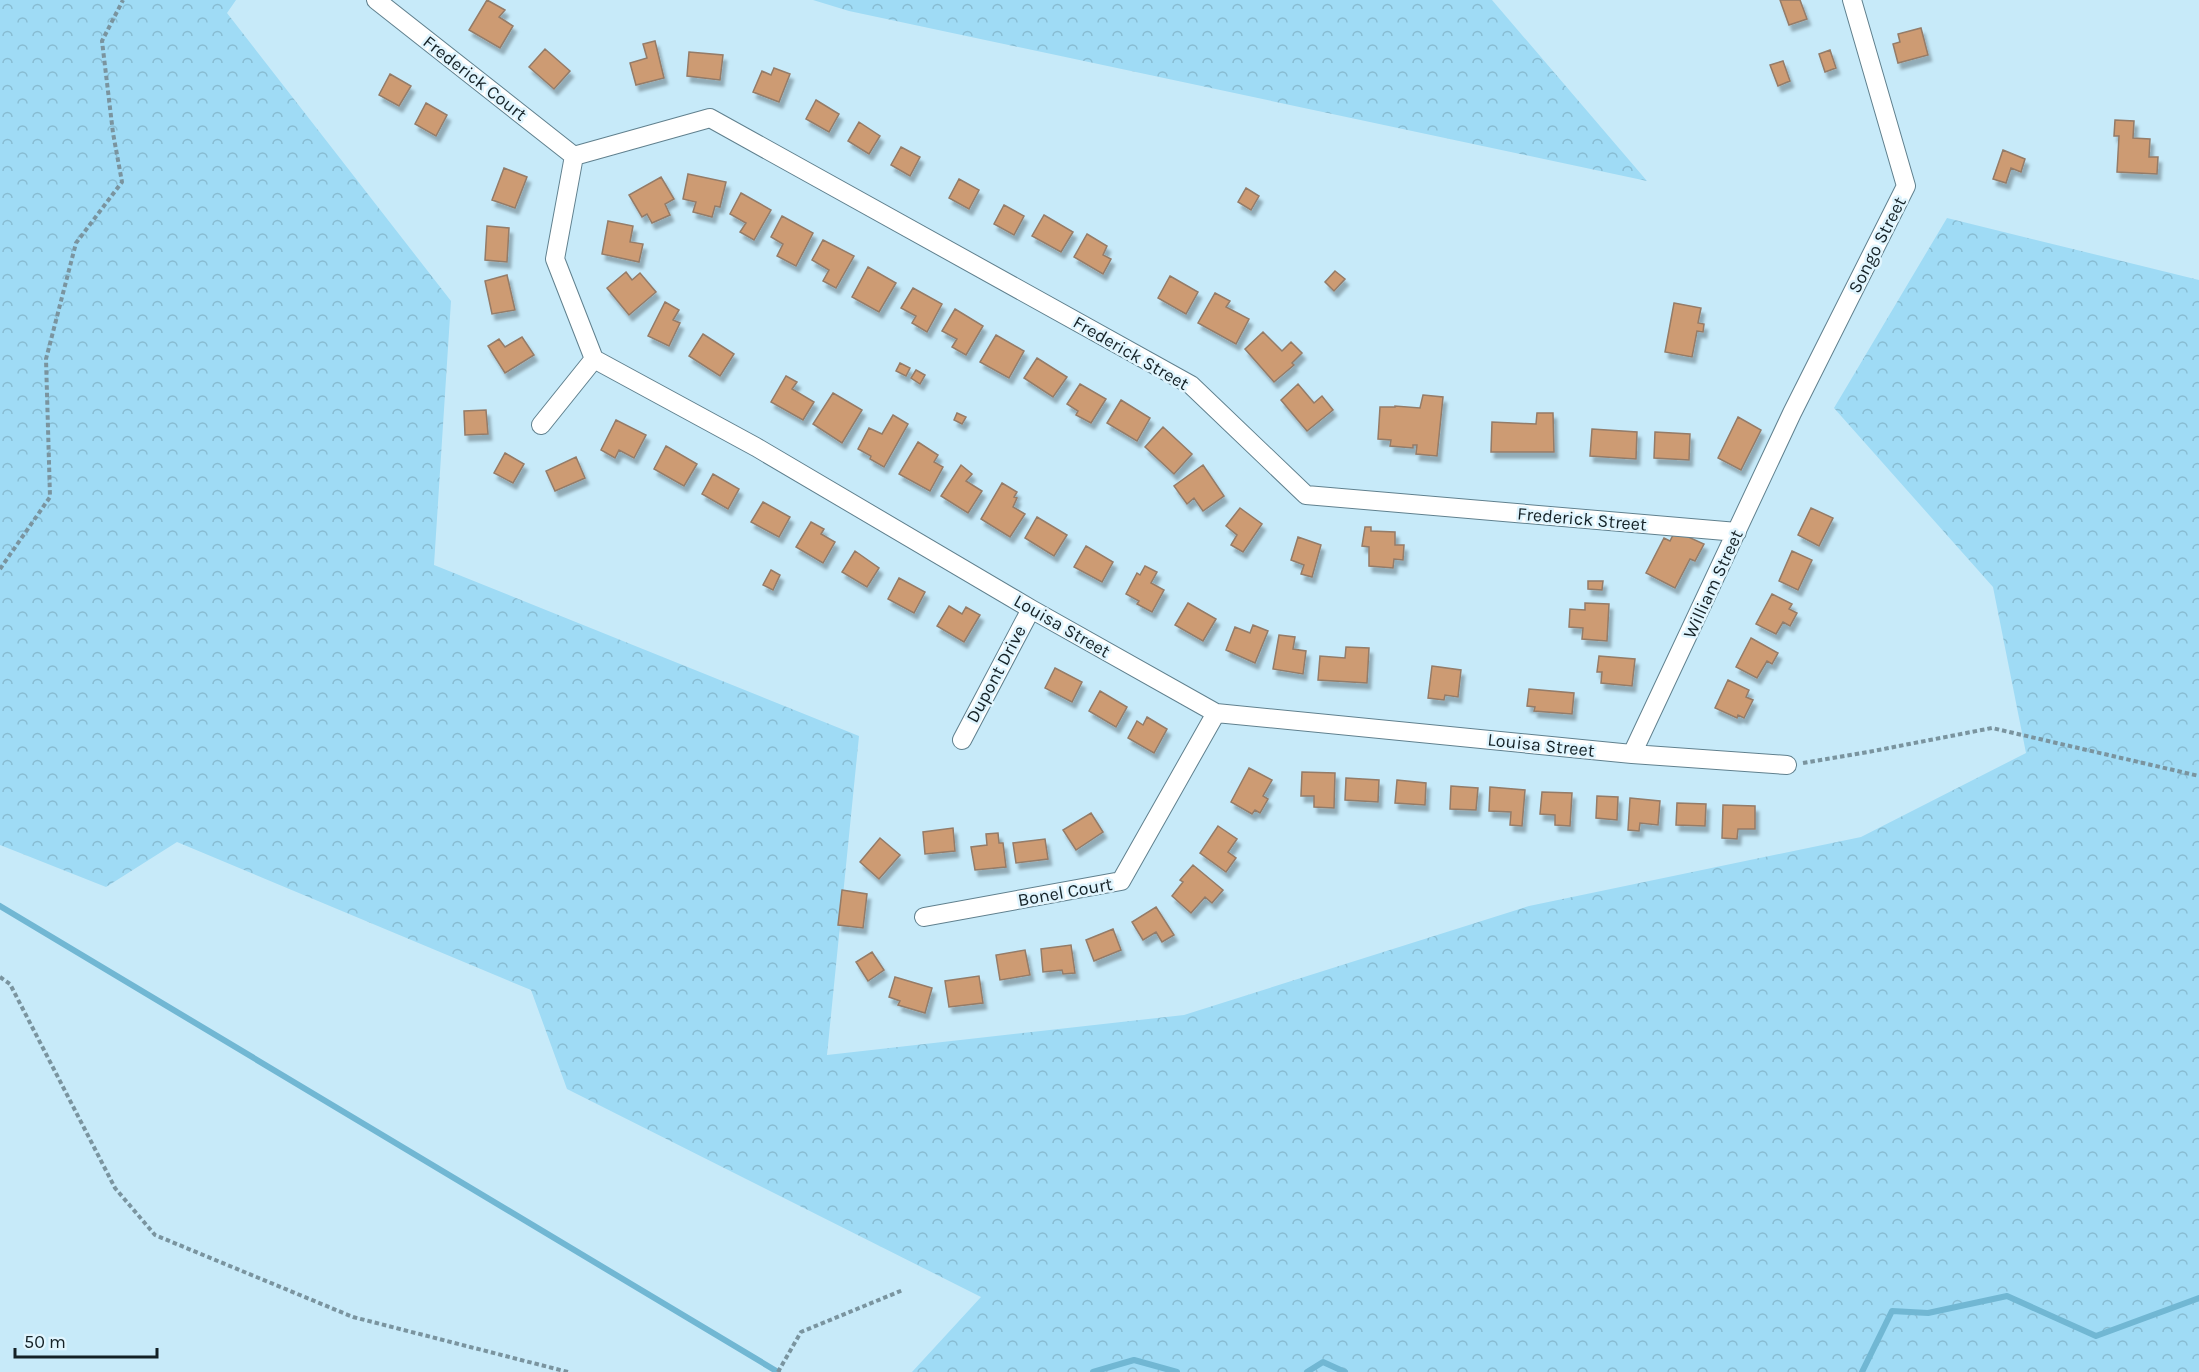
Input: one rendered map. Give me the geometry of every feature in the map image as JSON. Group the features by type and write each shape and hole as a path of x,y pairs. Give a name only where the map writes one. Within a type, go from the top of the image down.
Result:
{"street":[{"name":"Frederick Court","path":"376,0 574,156"},
{"name":"Songo Street","path":"1792,413 1906,186 1852,0"},
{"name":"Frederick Street","path":"574,156 710,118 1191,385 1306,495 1737,532"},
{"path":"541,425 594,359 555,259 574,156"},
{"name":"Louisa Street","path":"594,359 756,447 1031,609 1216,713 1632,754 1787,765"},
{"name":"William Street","path":"1632,754 1792,413"},
{"name":"Dupont Drive","path":"962,740 1031,609"},
{"name":"Bonel Court","path":"924,917 1121,881 1216,713"}],"path":[{"path":"0,569 50,497 46,359 76,243 122,182 113,133 102,41 123,0"},
{"path":"1787,765 1992,728 2199,776"},
{"path":"0,976 10,984 115,1188 155,1235 353,1317 568,1372"},
{"path":"778,1372 801,1332 903,1290"}],"green space":[{"path":"0,0 236,0 227,13 451,301 434,565 859,736 827,1055 1184,1015 1529,906 1861,837 2026,753 1993,587 1834,408 1947,218 2199,280 2199,1372 912,1372 981,1297 567,1089 531,990 177,842 106,887 0,845"},
{"path":"813,0 1492,0 1647,181 849,11"}],"building":[{"path":"487,0 505,10 499,17 513,26 500,48 469,30"},
{"path":"1780,0 1800,0 1807,19 1789,25"},
{"path":"1921,28 1928,55 1898,63 1893,44 1900,42 1898,34"},
{"path":"655,41 664,78 636,85 630,63 647,58 643,44"},
{"path":"545,49 570,71 554,89 529,67"},
{"path":"1830,50 1836,68 1825,72 1819,54"},
{"path":"689,52 723,55 720,80 687,76"},
{"path":"1783,61 1790,81 1778,86 1770,65"},
{"path":"774,68 790,74 779,102 753,92 762,71 771,75"},
{"path":"390,74 411,86 399,106 379,95"},
{"path":"816,100 839,114 829,132 806,119"},
{"path":"426,103 447,115 436,136 415,124"},
{"path":"2115,120 2134,121 2133,138 2150,139 2149,157 2158,157 2157,174 2117,172 2119,136 2114,136"},
{"path":"859,122 880,136 869,154 848,141"},
{"path":"901,147 920,157 910,176 891,165"},
{"path":"2003,150 2025,159 2021,172 2011,168 2006,183 1993,179"},
{"path":"504,168 527,177 515,208 492,200"},
{"path":"688,174 726,182 720,207 715,206 712,217 693,212 696,202 683,199"},
{"path":"661,177 674,199 665,204 670,215 652,223 647,214 642,217 629,195"},
{"path":"959,179 979,190 969,209 949,198"},
{"path":"1246,188 1259,196 1251,210 1238,202"},
{"path":"741,193 771,210 754,240 740,232 746,223 730,214"},
{"path":"1004,205 1024,216 1014,235 994,224"},
{"path":"1044,215 1073,232 1061,252 1032,236"},
{"path":"782,216 813,233 796,266 777,256 783,244 771,237"},
{"path":"608,221 633,226 630,242 643,244 639,262 602,254"},
{"path":"487,226 509,228 507,262 485,260"},
{"path":"1087,234 1107,246 1103,255 1111,259 1103,274 1074,257"},
{"path":"823,240 854,256 836,288 823,281 829,270 812,260"},
{"path":"868,267 896,283 879,312 852,297"},
{"path":"1335,271 1345,279 1334,291 1325,282"},
{"path":"626,272 632,280 640,273 656,292 629,315 607,288"},
{"path":"507,275 515,310 492,314 485,281"},
{"path":"1170,276 1198,292 1186,314 1158,298"},
{"path":"913,288 942,304 927,332 912,323 916,316 901,308"},
{"path":"1215,293 1230,301 1226,307 1249,319 1236,344 1198,323"},
{"path":"665,302 679,310 673,320 680,323 669,346 648,336"},
{"path":"1674,303 1701,308 1698,323 1704,324 1703,332 1697,331 1692,357 1665,352"},
{"path":"955,309 983,326 966,355 952,347 957,339 942,331"},
{"path":"1263,332 1282,351 1291,342 1302,353 1292,363 1294,365 1274,382 1245,349"},
{"path":"703,334 734,354 720,376 689,356"},
{"path":"996,335 1024,351 1009,378 980,362"},
{"path":"522,337 534,355 505,373 488,346 499,339 505,347"},
{"path":"1037,358 1067,377 1053,397 1024,378"},
{"path":"900,363 910,368 906,376 896,371"},
{"path":"916,370 925,375 920,384 911,378"},
{"path":"786,376 797,382 792,389 814,402 803,420 771,402"},
{"path":"1080,384 1106,399 1091,423 1076,415 1078,411 1067,404"},
{"path":"1298,384 1314,403 1322,396 1333,410 1307,431 1281,400"},
{"path":"833,393 862,410 842,443 813,424"},
{"path":"1423,395 1443,397 1437,456 1416,454 1417,445 1413,445 1413,448 1390,446 1391,440 1378,439 1380,407 1420,408"},
{"path":"1121,400 1150,418 1137,441 1107,423"},
{"path":"486,410 488,434 465,435 464,411"},
{"path":"957,413 966,417 962,424 954,420"},
{"path":"1537,413 1553,413 1554,452 1491,452 1492,422 1536,424"},
{"path":"893,415 908,424 884,467 858,449 869,428 882,434"},
{"path":"1738,417 1761,430 1741,470 1718,458"},
{"path":"616,420 646,435 634,458 619,450 615,458 601,450"},
{"path":"1163,427 1192,454 1174,474 1145,447"},
{"path":"1592,429 1637,432 1636,459 1590,456"},
{"path":"1655,432 1690,434 1689,460 1654,458"},
{"path":"918,442 938,455 934,462 943,467 930,491 899,474"},
{"path":"666,446 697,464 684,486 654,469"},
{"path":"505,453 524,464 513,483 494,473"},
{"path":"576,457 585,478 555,491 546,471"},
{"path":"961,465 972,474 966,481 982,491 968,513 941,496"},
{"path":"1203,465 1224,496 1203,511 1194,498 1187,504 1174,486"},
{"path":"713,474 739,489 728,509 702,494"},
{"path":"1002,483 1017,492 1013,507 1025,514 1010,537 981,519"},
{"path":"763,502 790,517 779,537 751,522"},
{"path":"1240,508 1262,524 1243,552 1231,545 1237,535 1226,526"},
{"path":"1811,508 1833,518 1819,546 1798,535"},
{"path":"1037,517 1067,535 1054,556 1025,538"},
{"path":"811,522 824,529 821,534 835,542 823,563 796,547"},
{"path":"1365,527 1371,527 1371,531 1395,532 1395,545 1404,545 1403,560 1394,559 1393,568 1369,566 1369,547 1362,546"},
{"path":"1675,531 1704,544 1695,561 1690,559 1675,588 1646,573 1664,538 1670,541"},
{"path":"1298,537 1321,545 1312,577 1301,574 1304,565 1291,560"},
{"path":"1086,546 1113,562 1102,582 1074,567"},
{"path":"855,551 879,568 867,587 842,572"},
{"path":"1792,551 1812,560 1798,590 1779,581"},
{"path":"1145,566 1157,572 1151,583 1164,590 1152,612 1137,604 1139,601 1126,594 1137,573 1140,575"},
{"path":"771,570 780,575 773,590 763,585"},
{"path":"899,578 925,592 914,613 888,599"},
{"path":"1588,581 1603,581 1602,590 1588,589"},
{"path":"1772,594 1792,604 1789,609 1797,613 1790,626 1783,622 1776,634 1756,624"},
{"path":"1188,603 1216,619 1203,641 1175,625"},
{"path":"1585,603 1609,604 1607,641 1582,639 1583,628 1569,627 1570,609 1585,610"},
{"path":"949,606 962,614 966,607 980,615 964,642 937,626"},
{"path":"1253,625 1268,631 1255,663 1226,650 1235,627 1250,633"},
{"path":"1279,635 1295,637 1293,649 1306,651 1303,674 1273,669"},
{"path":"1751,638 1778,653 1772,664 1767,661 1757,678 1736,667"},
{"path":"1346,647 1369,648 1367,683 1318,680 1320,656 1345,658"},
{"path":"1599,656 1635,659 1632,686 1601,683 1602,672 1597,672"},
{"path":"1432,666 1461,670 1458,697 1445,695 1444,700 1428,698"},
{"path":"1055,668 1082,682 1072,702 1045,688"},
{"path":"1728,680 1749,690 1746,697 1753,700 1744,718 1738,715 1737,718 1715,708"},
{"path":"1529,689 1574,693 1572,714 1534,711 1535,707 1527,706"},
{"path":"1100,691 1127,707 1116,727 1089,711"},
{"path":"1147,717 1167,729 1154,753 1128,738 1137,721 1143,725"},
{"path":"1249,768 1272,780 1263,796 1268,799 1260,813 1255,810 1252,814 1231,802"},
{"path":"1302,772 1335,773 1334,808 1314,807 1314,796 1301,796"},
{"path":"1346,778 1379,780 1378,802 1345,800"},
{"path":"1397,780 1426,783 1425,805 1395,803"},
{"path":"1451,786 1478,788 1476,810 1450,809"},
{"path":"1490,787 1525,790 1522,826 1510,825 1511,812 1489,811"},
{"path":"1542,792 1572,793 1570,826 1555,825 1555,815 1540,814"},
{"path":"1597,796 1618,797 1617,820 1596,818"},
{"path":"1630,798 1660,801 1658,825 1640,823 1639,831 1628,830"},
{"path":"1677,803 1706,804 1705,826 1676,825"},
{"path":"1723,805 1755,806 1755,829 1738,829 1737,839 1722,838"},
{"path":"1091,813 1103,832 1076,850 1063,830"},
{"path":"1218,826 1237,839 1228,852 1236,858 1226,872 1200,853"},
{"path":"953,828 955,851 925,854 923,832"},
{"path":"998,833 999,843 1003,843 1006,867 975,870 971,847 987,845 986,834"},
{"path":"880,838 900,855 879,879 860,862"},
{"path":"1045,839 1048,859 1016,863 1013,843"},
{"path":"1193,865 1223,890 1212,903 1205,897 1191,913 1172,896 1183,882 1180,880"},
{"path":"842,890 867,894 863,928 838,925"},
{"path":"1156,907 1174,935 1162,942 1156,932 1143,940 1132,922"},
{"path":"1113,929 1121,950 1094,961 1086,940"},
{"path":"1071,945 1075,973 1063,974 1062,970 1043,972 1041,949"},
{"path":"1025,950 1030,975 1000,980 996,955"},
{"path":"872,952 884,970 868,981 856,962"},
{"path":"979,976 983,1003 949,1007 945,981"},
{"path":"895,977 932,988 925,1013 898,1005 900,1001 889,997"}],"waterway":[{"path":"0,906 778,1372"},
{"path":"1862,1372 1892,1311 1928,1313 2007,1296 2096,1336 2199,1298"},
{"path":"1093,1372 1134,1360 1177,1372"},
{"path":"1307,1372 1323,1362 1345,1372"}]}
